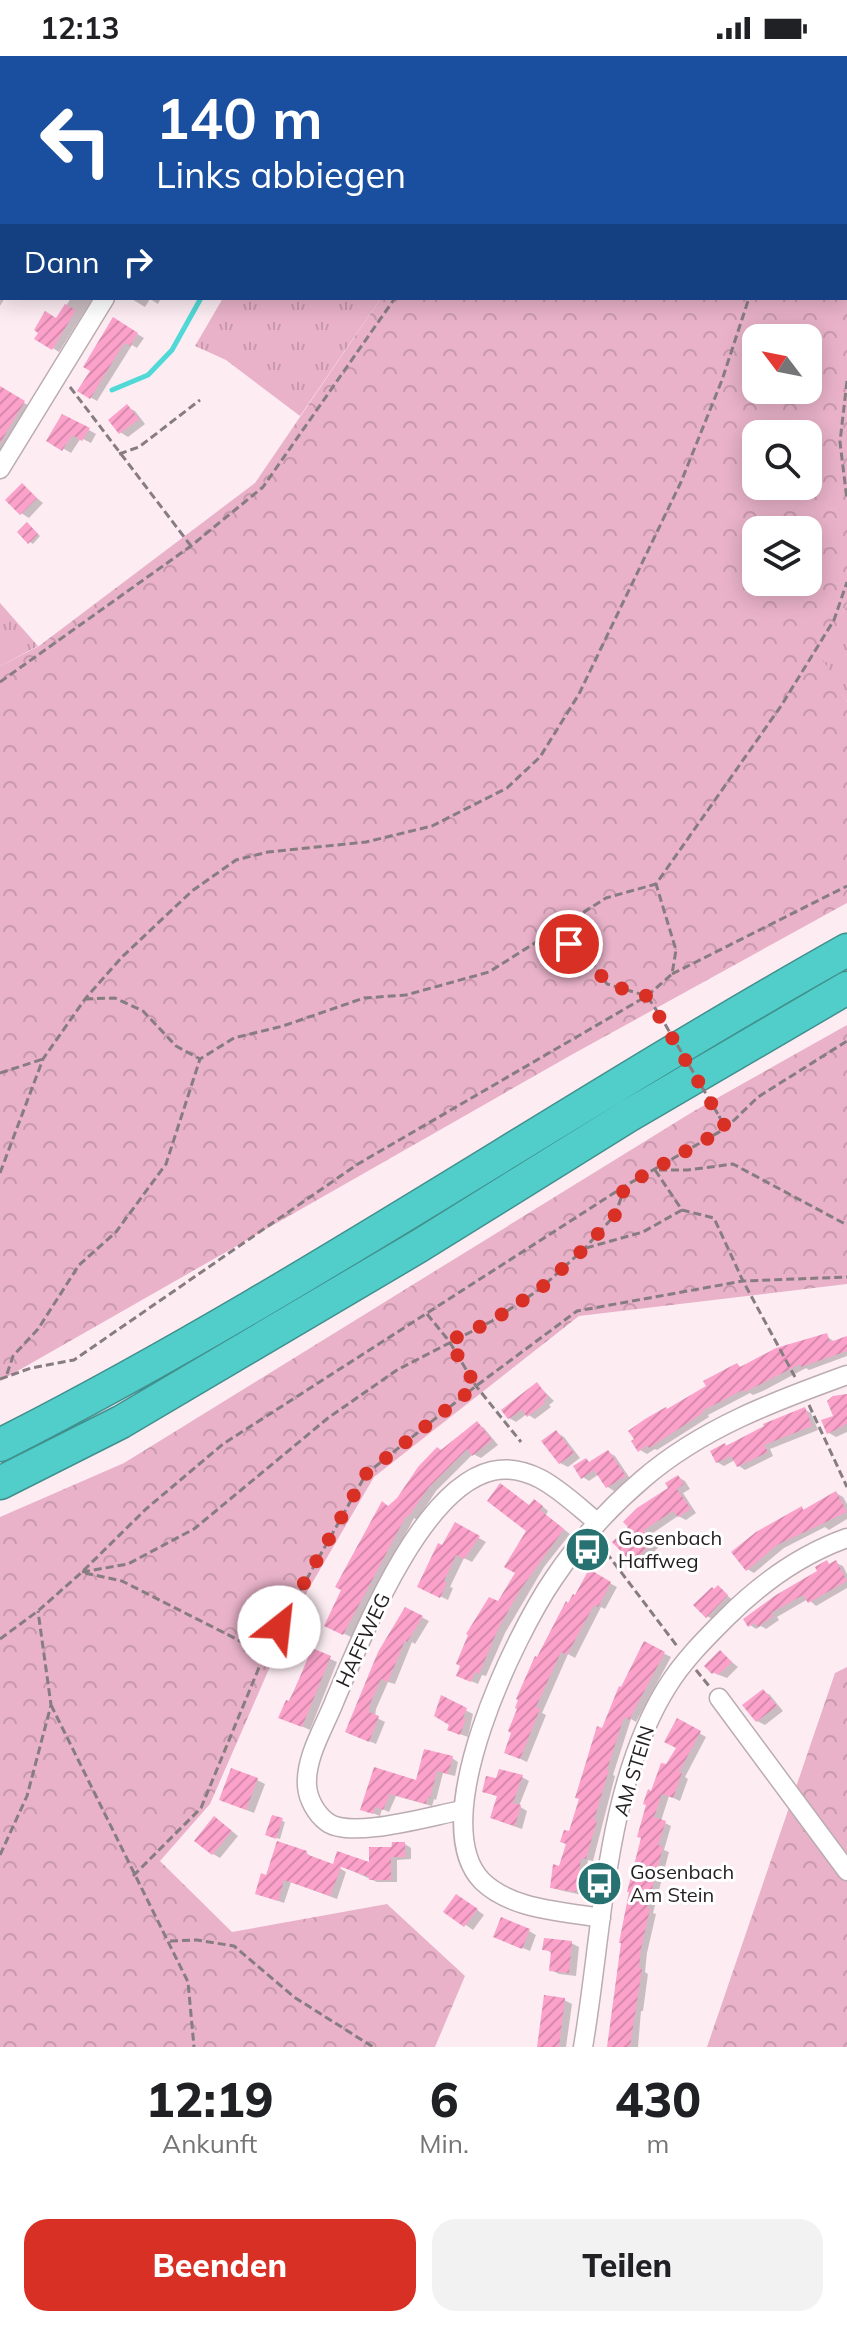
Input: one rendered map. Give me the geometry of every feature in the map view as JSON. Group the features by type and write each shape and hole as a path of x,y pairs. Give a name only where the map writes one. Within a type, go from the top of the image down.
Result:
{"highway":[{"path":"0,1445 111,1389 413,1212 610,1090 847,950"},
{"path":"0,1483 121,1422 419,1246 628,1116 847,988"}],"street":[{"path":"0,469 104,300"},
{"path":"601,1918 515,1902 497,1893 470,1864 463,1844 463,1810 474,1755 501,1674 526,1622 554,1577 597,1522 644,1477 692,1442 750,1411 847,1375"},
{"name":"HAFFWEG","path":"463,1810 359,1829 339,1828 317,1812 307,1785 311,1761 363,1635 417,1536 443,1503 465,1485 492,1471 523,1471 547,1482 597,1522"},
{"name":"AM STEIN","path":"583,2047 611,1850 631,1765 649,1721 667,1687 687,1659 748,1596 822,1547 847,1538"},
{"path":"719,1698 847,1871"}],"path":[{"path":"0,682 191,546 263,487 394,300"},
{"path":"0,1173 43,1059 85,999 122,957 192,891 236,860 268,852 366,842 432,826 507,788 540,757 579,694 681,482 722,380 748,300"},
{"path":"60,373 191,546"},
{"path":"847,381 840,442 847,500"},
{"path":"119,454 139,447 200,400"},
{"path":"6,1376 13,1356 38,1329 79,1265 116,1232 166,1164 200,1059 234,1038 283,1026 364,998 406,995 489,972 606,898 656,884 781,706 834,620 847,582"},
{"path":"656,884 676,950 672,974"},
{"path":"0,1379 31,1368 74,1360 358,1164 647,996 672,974 847,886"},
{"path":"551,934 586,954 607,984 647,996 726,1128"},
{"path":"85,999 115,998 143,1011 176,1046 200,1059"},
{"path":"0,1639 38,1611 146,1509 223,1444 625,1186 726,1128 758,1097 847,1041"},
{"path":"0,1073 43,1059"},
{"path":"655,1170 688,1170 733,1164 847,1225"},
{"path":"655,1170 682,1210 714,1218 743,1281 803,1391 847,1487"},
{"path":"82,1572 128,1564 194,1529 328,1418 397,1370 492,1321 540,1289 585,1248 615,1215 625,1186"},
{"path":"585,1248 643,1232 682,1210"},
{"path":"133,1876 201,1808 265,1653 366,1474 577,1311 743,1281 847,1277"},
{"path":"427,1314 449,1341 476,1386 521,1442"},
{"path":"601,1545 719,1698"},
{"path":"82,1572 122,1581 265,1653"},
{"path":"38,1611 51,1705 188,1982 194,2047"},
{"path":"0,1855 27,1796 51,1705"},
{"path":"169,1941 197,1940 234,1946 294,1997 373,2047"}],"green space":[{"path":"222,300 380,300 300,416 226,360 195,346"},
{"path":"380,300 847,300 847,604 822,658 847,702 847,903 573,1054 0,1381 0,666 39,646 255,483"},
{"path":"0,603 38,646 0,666"},
{"path":"847,604 847,702 821,658"},
{"path":"847,1025 847,1284 579,1316 374,1477 290,1621 210,1804 160,1861 232,1932 387,1904 465,1976 435,2047 0,2047 0,1517 124,1463 694,1111"},
{"path":"847,1667 847,2047 707,2047 835,1673"}],"building":[{"path":"65,304 76,310 52,350 34,339 38,333 34,330 45,311 56,318"},
{"path":"113,317 138,333 130,346 124,343 90,399 77,391 90,371 83,367"},
{"path":"0,386 25,401 0,443"},
{"path":"127,404 139,419 119,434 108,420"},
{"path":"62,414 90,428 82,441 72,435 62,451 46,441"},
{"path":"22,483 37,498 20,515 5,500"},
{"path":"27,522 38,534 28,544 17,532"},
{"path":"827,1333 830,1342 847,1336 847,1351 801,1367 800,1364 743,1390 702,1411 649,1448 647,1445 638,1452 631,1441 634,1439 628,1431 706,1386 703,1381 737,1363 740,1367 776,1348"},
{"path":"537,1382 548,1397 545,1403 527,1417 522,1410 508,1419 501,1410"},
{"path":"847,1394 847,1424 827,1434 821,1420 833,1416 827,1401 833,1396"},
{"path":"805,1407 812,1426 764,1445 768,1452 737,1467 731,1456 716,1463 710,1451"},
{"path":"477,1421 492,1440 472,1456 467,1449 429,1487 406,1516 343,1635 324,1626 341,1590 335,1587 382,1501 388,1506 437,1447 441,1450"},
{"path":"556,1430 574,1453 559,1464 541,1441"},
{"path":"608,1450 626,1476 606,1488 594,1470 581,1479 573,1466 586,1458 589,1462"},
{"path":"678,1475 684,1484 677,1489 691,1509 678,1517 673,1511 644,1530 654,1541 632,1563 612,1542 628,1527 623,1522 637,1508 668,1488 665,1483"},
{"path":"500,1483 529,1505 534,1499 543,1506 540,1510 564,1529 520,1590 498,1629 479,1674 475,1672 471,1682 456,1676 460,1666 456,1664 466,1634 489,1597 498,1601 515,1573 504,1567 526,1531 487,1501"},
{"path":"836,1491 847,1512 777,1545 746,1571 731,1552 756,1532"},
{"path":"455,1522 480,1536 464,1559 456,1555 440,1598 417,1587 438,1543 442,1545"},
{"path":"827,1560 829,1564 836,1560 847,1581 808,1603 803,1595 771,1613 773,1616 758,1627 755,1623 748,1627 743,1619 817,1571 815,1567"},
{"path":"589,1569 611,1582 598,1607 594,1605 567,1655 561,1652 536,1707 540,1709 520,1759 504,1753 517,1709 516,1699 535,1656 566,1601 568,1603 575,1595"},
{"path":"718,1585 728,1595 706,1618 693,1605"},
{"path":"405,1607 423,1616 407,1642 405,1640 388,1682 381,1679 370,1704 369,1712 379,1716 369,1742 345,1732 378,1652"},
{"path":"644,1641 665,1652 629,1720 624,1717 607,1770 586,1859 581,1858 576,1892 550,1888 553,1864 559,1866 566,1844 560,1842 564,1830 569,1831 579,1799 575,1798 597,1726 602,1728 619,1686"},
{"path":"312,1648 331,1656 302,1727 278,1718 294,1691"},
{"path":"720,1650 732,1662 718,1675 715,1672 712,1674 704,1666"},
{"path":"763,1689 777,1706 756,1722 742,1705"},
{"path":"441,1695 467,1708 460,1735 447,1730 449,1725 434,1716"},
{"path":"677,1718 701,1731 679,1772 682,1773 673,1798 662,1794 654,1817 666,1821 658,1845 663,1847 647,1908 650,1909 641,1949 639,1968 642,1969 630,2047 607,2047 619,1943 627,1892 641,1838 637,1837 646,1805 643,1804 661,1763 666,1764 676,1748 664,1742"},
{"path":"424,1749 453,1756 448,1774 437,1771 426,1804 390,1794 383,1810 376,1807 373,1814 360,1810 374,1767 416,1780"},
{"path":"231,1768 258,1778 246,1810 219,1800"},
{"path":"499,1769 523,1775 513,1803 521,1805 515,1826 490,1818 497,1796 482,1792 486,1776 496,1778"},
{"path":"272,1815 283,1818 276,1839 265,1835"},
{"path":"214,1816 232,1831 212,1855 194,1841"},
{"path":"277,1841 341,1867 330,1896 284,1880 278,1901 255,1894 261,1873 266,1875"},
{"path":"392,1842 405,1842 405,1857 391,1857 391,1880 369,1880 369,1877 333,1864 337,1851 369,1862 369,1847 392,1847"},
{"path":"456,1894 478,1909 464,1927 443,1912"},
{"path":"501,1917 530,1929 522,1949 493,1937"},
{"path":"544,1938 572,1941 569,1973 549,1971 551,1951 542,1950"},
{"path":"544,1995 565,1998 559,2047 537,2047"}],"waterway":[{"path":"112,390 148,375 172,350 200,300"}],"place":[{"name":"Gosenbach Haffweg","path":"587,1550"},
{"name":"Gosenbach Am Stein","path":"599,1884"}],"route":[{"path":"279,1627 366,1474 476,1386 449,1341 492,1321 540,1289 585,1248 615,1215 625,1186 726,1128 647,996 607,984 586,954 569,944"}]}
